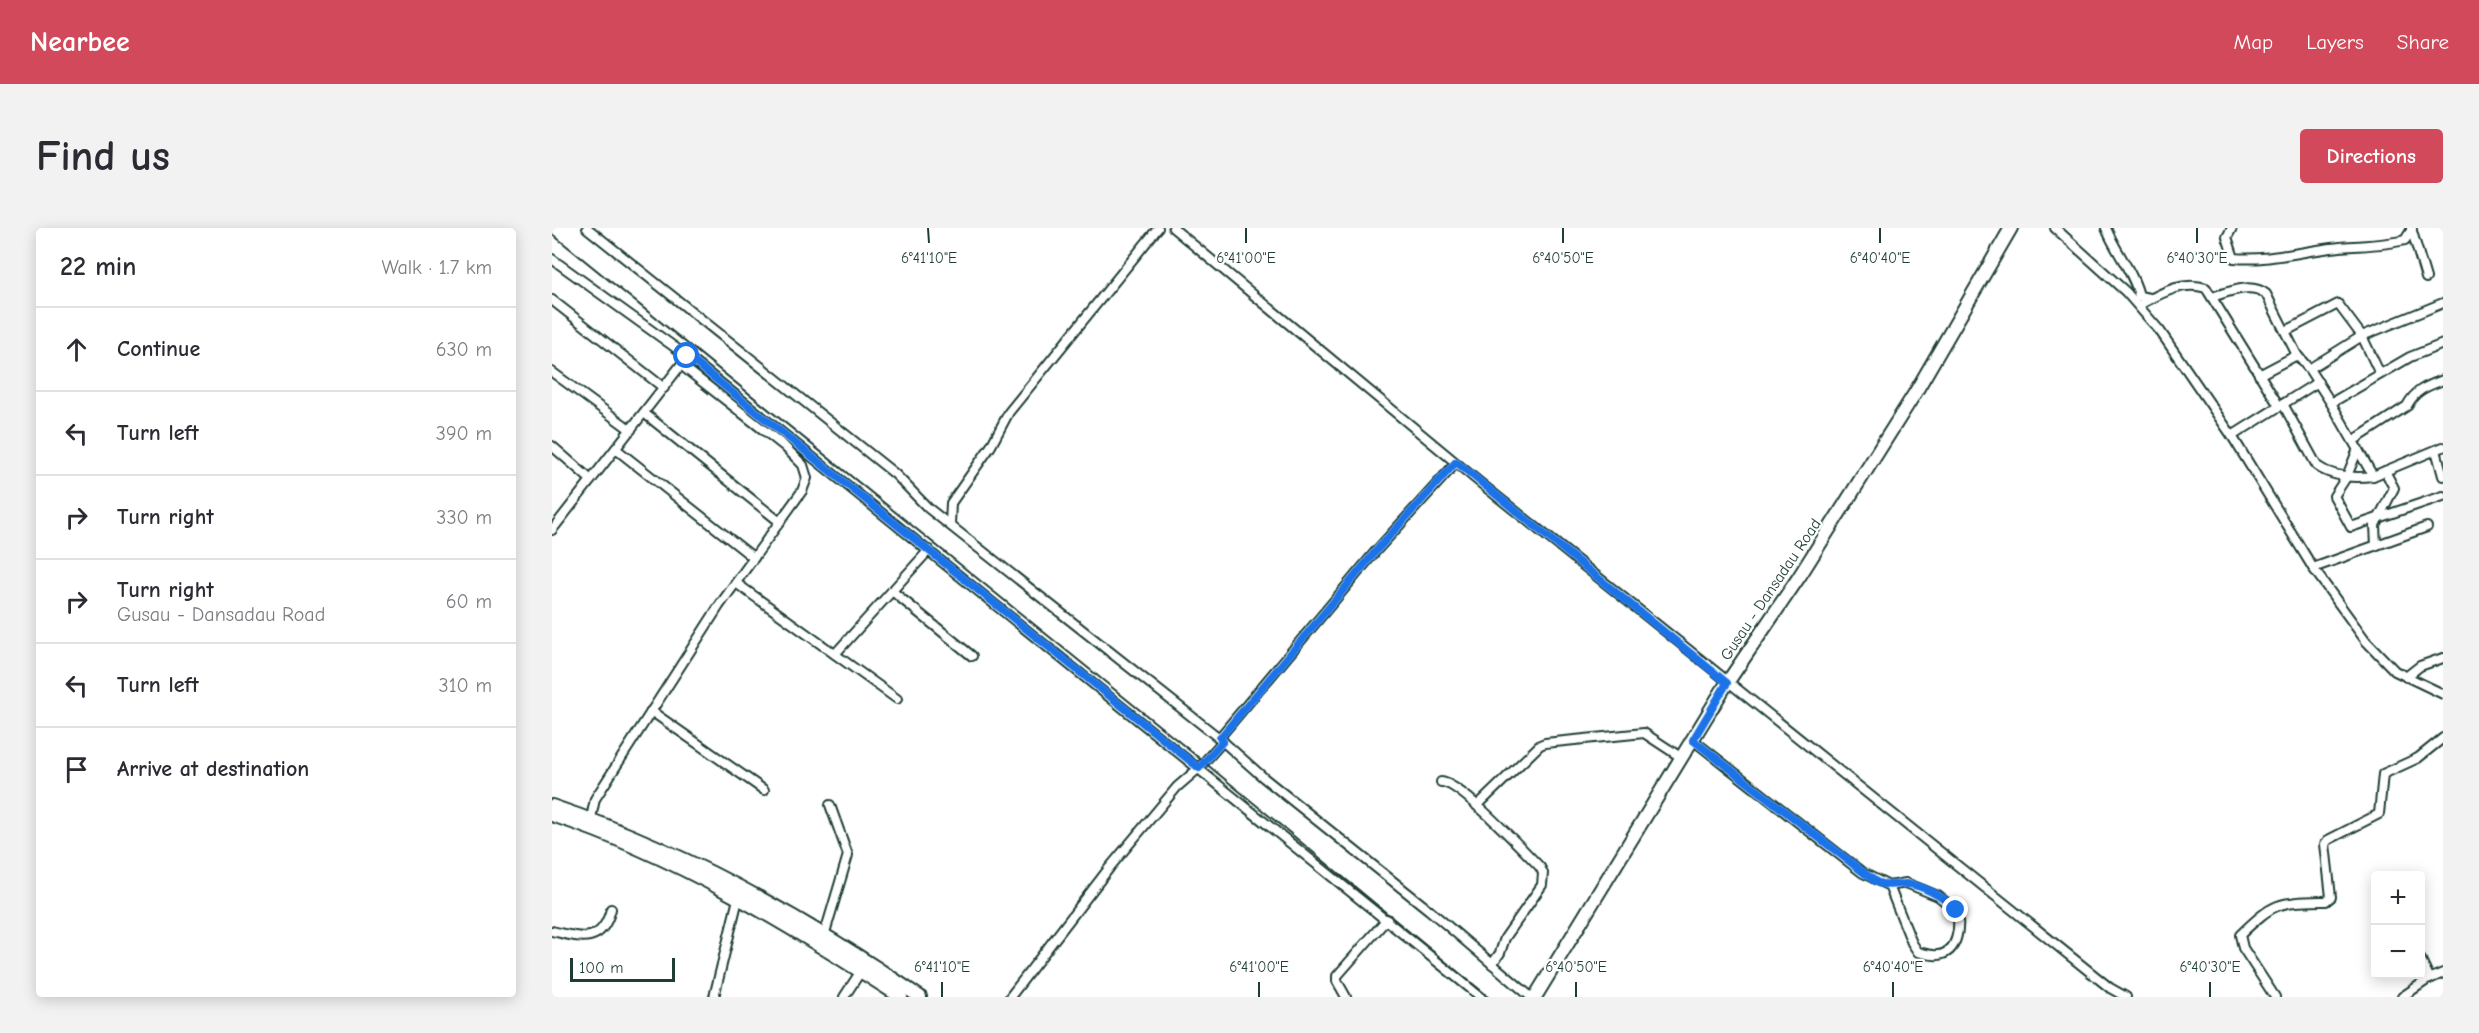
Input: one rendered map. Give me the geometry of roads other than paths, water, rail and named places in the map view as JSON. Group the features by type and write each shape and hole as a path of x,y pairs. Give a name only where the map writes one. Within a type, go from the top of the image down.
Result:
{"main road":[{"name":"Gusau - Dansadau Road","path":"1535,997 1727,683 1799,577 1915,393 2011,228"},
{"path":"552,806 718,877 872,964 920,997"},
{"path":"552,815 590,823 665,861 738,899 902,997"}],"street":[{"path":"586,228 895,474 928,508 1221,740 1530,997"},
{"path":"950,524 949,513 954,496 991,446 1008,412 1158,228"},
{"path":"1173,228 1727,683 2101,981 2126,997"},
{"path":"2055,228 2139,305 2160,331 2232,436 2313,568 2366,641 2387,664 2406,677 2443,694"},
{"path":"2106,228 2122,263 2136,282 2139,296 2151,298"},
{"path":"2232,228 2227,237 2234,258 2250,260 2333,248 2393,243 2405,240 2412,228"},
{"path":"2412,228 2426,278"},
{"path":"552,259 687,356 1481,997"},
{"path":"2139,305 2169,289 2195,284 2206,288 2259,375 2281,405 2317,466 2322,470 2357,478 2373,476 2439,449 2443,476"},
{"path":"2212,297 2230,291 2253,288 2263,291 2297,355 2318,382 2373,476"},
{"path":"552,300 664,388"},
{"path":"2309,369 2362,336 2443,303"},
{"path":"2286,331 2338,304 2362,336 2380,374"},
{"path":"2331,403 2409,357 2443,344"},
{"path":"2259,375 2297,355"},
{"path":"552,530 687,356"},
{"path":"590,823 595,799 736,583 802,491 807,478 803,465 784,446 681,364"},
{"path":"552,372 631,430"},
{"path":"2353,441 2407,406 2412,396 2419,390 2443,380"},
{"path":"2232,436 2318,382"},
{"path":"644,413 780,522"},
{"path":"552,446 591,480"},
{"path":"616,449 754,558"},
{"path":"2358,449 2347,476 2333,498 2347,525 2354,528 2443,496"},
{"path":"1010,997 1110,867 1177,787 1199,768 1375,552 1456,462"},
{"path":"2376,544 2374,531 2393,492 2385,471"},
{"path":"2313,568 2427,527"},
{"path":"835,654 928,550"},
{"path":"736,583 897,699"},
{"path":"892,591 972,656"},
{"path":"2406,677 2420,666 2443,658"},
{"path":"651,711 764,790"},
{"path":"1477,806 1539,745 1545,743 1644,733 1682,758"},
{"path":"2275,997 2243,948 2240,935 2276,905 2326,900 2331,897 2325,844 2328,840 2379,814 2383,774 2418,758 2443,738"},
{"path":"1693,740 1876,882 1888,886 1906,883 1924,889 1953,906 1959,918 1958,932 1955,942 1947,952 1936,956 1918,952 1912,944 1888,886"},
{"path":"1441,782 1454,786 1477,806 1540,867 1544,879 1505,938 1492,964"},
{"path":"824,936 848,855 830,805"},
{"path":"714,997 738,899"},
{"path":"552,931 578,937 593,935 603,929 608,922 611,909"},
{"path":"1346,997 1336,981 1337,976 1387,919"},
{"path":"2425,967 2430,979"},
{"path":"844,997 861,971"},
{"path":"2402,997 2443,973"}],"railway":[{"path":"552,234 1204,762 1488,997"}]}
